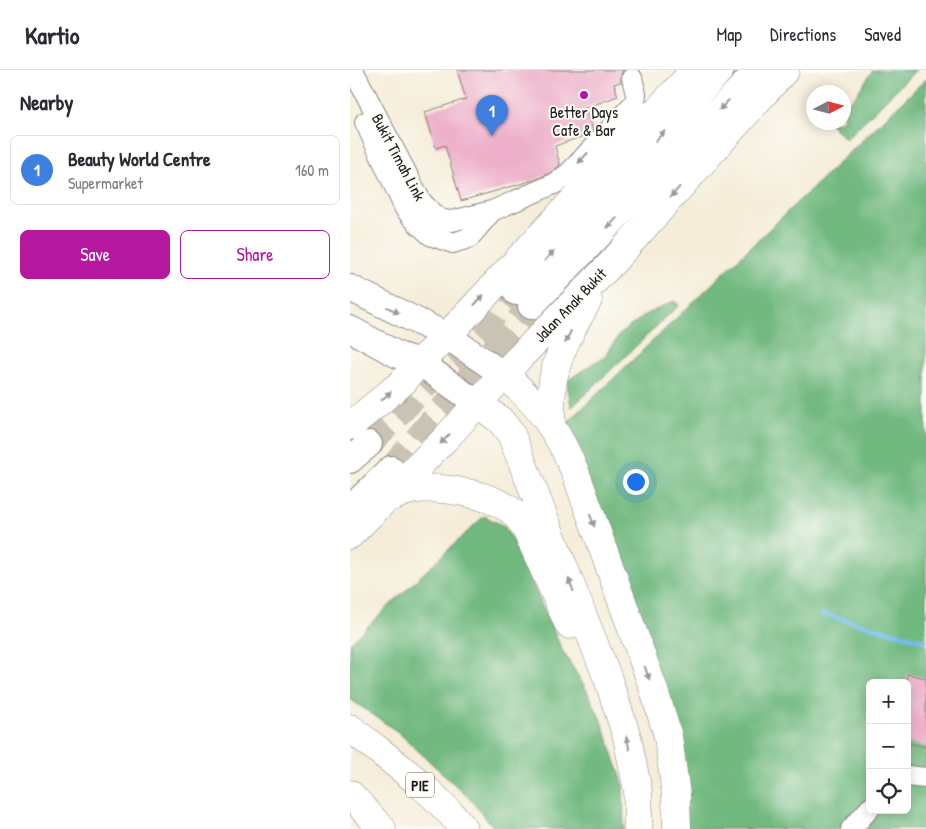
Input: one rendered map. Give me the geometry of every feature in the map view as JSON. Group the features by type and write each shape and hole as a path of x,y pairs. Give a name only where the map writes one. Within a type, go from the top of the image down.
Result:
{"highway":[{"path":"356,443 419,362 447,336 695,70"},
{"name":"Jalan Anak Bukit","path":"350,534 478,404 610,265 785,70"},
{"path":"551,423 551,397 556,366 575,322 610,265"},
{"path":"504,375 519,387 551,423 567,452 576,474 654,690 668,736 676,795 676,829"},
{"path":"478,404 500,420 511,434 608,679 627,737 638,791 638,829"},
{"path":"384,500 410,491 435,489 460,492 504,507 518,517 535,548 577,642 608,679"},
{"name":"PIE","path":"350,728 421,786 464,829"},
{"path":"350,794 382,829"}],"main road":[{"name":"Jalan Anak Bukit","path":"721,70 524,299 758,70"},
{"path":"350,288 447,336 504,375"},
{"path":"350,329 398,355 419,362 478,404"},
{"path":"350,509 391,469"}],"street":[{"name":"Bukit Timah Link","path":"354,70 378,134 413,205 418,224 430,235 452,243 469,238 492,211"},
{"name":"Bukit Timah Link","path":"413,205 443,220 452,221 492,211 564,178 635,102 636,94 632,78"},
{"name":"Bukit Timah Link","path":"350,91 378,134"},
{"path":"911,776 926,778"},
{"path":"851,829 866,812"}],"green space":[{"path":"873,70 916,70 846,139 836,130 851,130 851,100"},
{"path":"926,79 926,829 688,829 565,425"},
{"path":"674,301 679,305 571,408 567,381 593,363 604,358 620,334 645,315"},
{"path":"484,516 504,526 517,549 562,650 586,689 602,722 623,783 624,829 495,829 468,797 398,732 350,699 350,643"}],"building":[{"path":"457,70 623,70 621,82 614,84 618,96 585,108 593,130 589,134 555,146 560,165 550,173 534,180 461,201 445,145 436,148 425,112 466,99"},
{"path":"907,674 926,678 926,747 911,744 911,679 907,679"}],"waterway":[{"path":"823,614 926,641"}],"tunnel":[{"path":"369,444 516,292"},
{"path":"391,469 531,306"}],"place":[{"name":"Better Days Cafe & Bar","path":"584,95"},
{"name":"Beauty World Centre","path":"492,136"}]}
